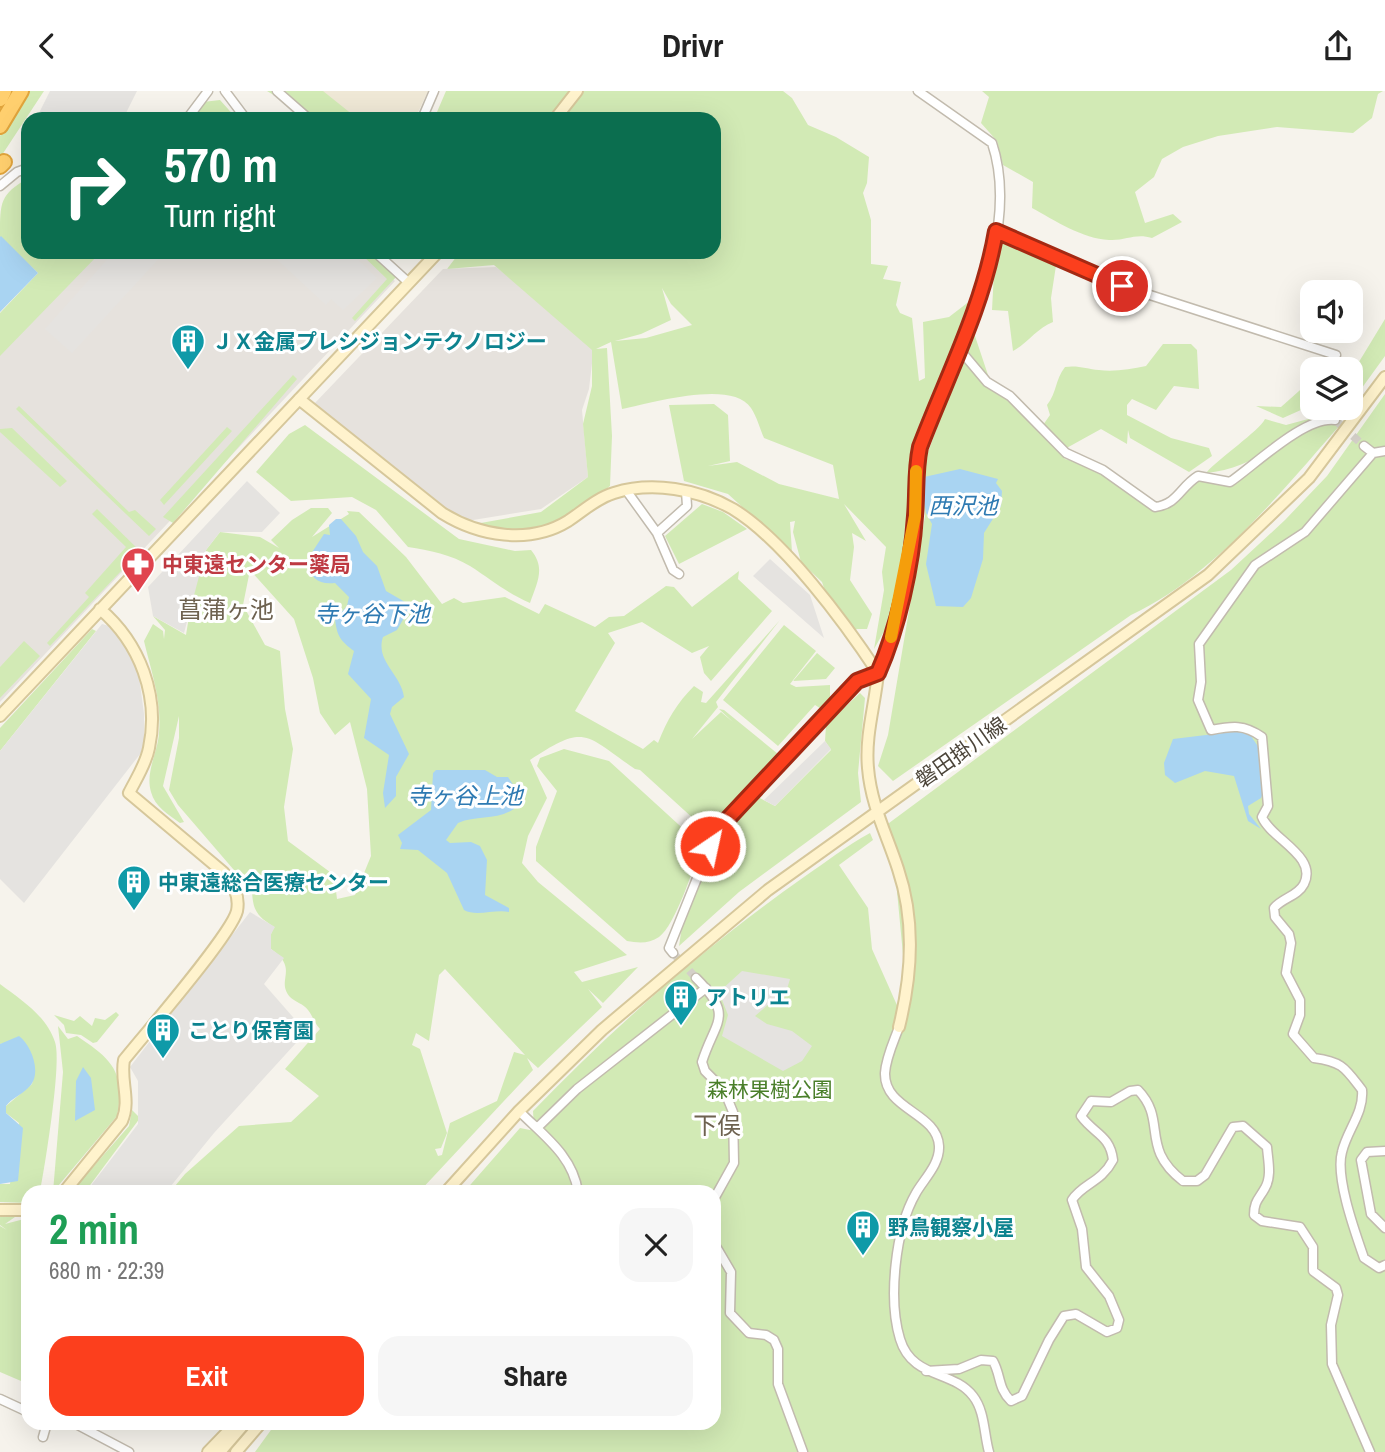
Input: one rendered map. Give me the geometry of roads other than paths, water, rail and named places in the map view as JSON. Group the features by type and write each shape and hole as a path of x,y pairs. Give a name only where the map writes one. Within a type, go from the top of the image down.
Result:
{"highway":[{"path":"0,99 4,91"},
{"path":"0,126 21,91"}],"street":[{"path":"192,112 208,91"},
{"path":"225,91 241,112"},
{"path":"277,91 301,112"},
{"path":"425,112 434,91"},
{"path":"560,112 577,91"},
{"path":"918,91 992,143 1002,180 992,259 960,349 920,447 916,465 915,516 900,601 878,673 869,725 868,750 876,812 899,870 909,919 911,967 899,1027 885,1074 888,1090 894,1099 934,1131 939,1147 930,1173 912,1202 894,1274 900,1341 916,1363 926,1371 958,1384 973,1395 979,1406 989,1452"},
{"path":"0,186 21,171"},
{"path":"996,231 1122,286 1336,355"},
{"path":"383,259 408,282"},
{"path":"0,716 431,259"},
{"path":"960,349 988,381 1010,396 1066,453 1103,470 1155,507 1167,506 1177,498 1187,482 1198,476 1230,482 1305,426 1318,420"},
{"name":"磐田掛川線","path":"452,1185 519,1111 602,1030 680,961 768,890 1208,575 1310,478 1385,377"},
{"path":"299,399 442,513 464,526 493,533 538,533 566,522 611,494 667,486 732,509 779,550 839,619 878,673"},
{"path":"1364,446 1374,453"},
{"path":"1385,451 1374,453 1304,532 1255,565 1246,576 1199,644 1201,682 1198,700 1211,730 1236,725 1249,727 1262,737 1268,806 1262,817 1281,841 1301,856 1306,867 1305,882 1298,891 1279,901 1274,908 1275,917 1289,934 1291,943 1286,973 1300,1000 1300,1015 1293,1034 1314,1058 1336,1061 1345,1067 1362,1090 1359,1113 1342,1151 1341,1177 1364,1258 1371,1266 1379,1268 1385,1265"},
{"path":"626,490 657,533 673,570 679,575"},
{"path":"657,533 687,506 687,491"},
{"path":"70,1185 122,1121 127,1110 124,1061 214,946 236,914 238,901 234,886 223,872 129,793 149,747 149,688 130,642 100,609"},
{"path":"673,953 669,947 710,846 709,839 857,681 878,673"},
{"path":"696,978 706,988 720,1013 718,1030 702,1062 705,1070 724,1090 731,1102 734,1136 731,1173 721,1188"},
{"path":"537,1128 577,1089 706,988"},
{"path":"926,1371 959,1369 981,1360 993,1361 998,1370 999,1385 1011,1401 1022,1397 1049,1340 1064,1316 1076,1314 1107,1332 1116,1328 1119,1320 1109,1296 1086,1267 1082,1229 1072,1200 1076,1193 1098,1181 1113,1160 1111,1146 1081,1117 1085,1105 1091,1101 1111,1102 1130,1091 1138,1090 1147,1100 1154,1124 1154,1143 1158,1157 1183,1181 1197,1181 1205,1175 1233,1127 1243,1126 1267,1147 1268,1178 1266,1187 1254,1203 1254,1215 1262,1221 1291,1223 1300,1227 1313,1247 1313,1272 1336,1289 1338,1295 1331,1325 1332,1364 1370,1452"},
{"path":"519,1111 566,1158 575,1173 577,1185"},
{"name":"磐田掛川線","path":"461,1185 519,1111"},
{"path":"1385,1151 1367,1152 1361,1160 1371,1214 1385,1228"},
{"path":"0,1210 21,1210"},
{"path":"721,1255 731,1272 730,1313 749,1333 766,1335 774,1340 778,1349 778,1384 803,1452"},
{"path":"0,1399 21,1409"},
{"path":"43,1437 45,1430"},
{"path":"87,1430 129,1452"},
{"path":"208,1452 229,1430"},
{"path":"220,1452 239,1430"},
{"path":"236,1452 256,1430"},
{"path":"244,1452 258,1430"}],"water":[{"path":"0,237 38,273 0,312"},
{"name":"西沢池","path":"960,469 998,479 996,483 1002,491 1001,506 984,533 983,559 971,598 963,607 936,606 926,564 932,524 926,513 922,489 925,488 924,477"},
{"name":"寺ヶ谷下池","path":"336,519 341,519 356,536 363,552 377,566 386,591 405,602 408,611 397,630 383,637 381,646 385,660 402,689 404,697 392,707 390,714 409,754 396,777 396,796 385,808 383,793 389,755 364,738 371,699 348,674 354,651 340,638 336,625 335,619 347,606 349,597 335,583 324,583 316,579 305,563 324,534 330,535 329,525"},
{"path":"1239,731 1251,736 1263,754 1265,788 1261,798 1248,806 1249,814 1261,829 1248,821 1234,776 1205,771 1175,783 1165,775 1164,763 1173,739"},
{"name":"寺ヶ谷上池","path":"436,770 485,770 497,777 508,777 516,789 514,809 500,815 458,823 446,840 450,843 471,842 480,846 487,860 485,895 509,908 509,912 474,913 464,910 447,873 418,850 400,849 402,843 398,835 431,810 433,773"},
{"path":"19,1036 32,1053 35,1076 28,1088 6,1106 6,1113 23,1128 18,1181 0,1184 0,1044"},
{"path":"83,1067 91,1078 95,1110 75,1121 76,1081"}],"tunnel":[{"path":"1335,420 1364,446"},
{"path":"673,953 696,978"}],"place":[{"name":"ＪＸ金属プレシジョンテクノロジー","path":"188,371"},
{"name":"中東遠センター薬局","path":"138,594"},
{"name":"中東遠総合医療センター","path":"134,912"},
{"name":"アトリエ","path":"681,1027"},
{"name":"ことり保育園","path":"163,1060"},
{"name":"野鳥観察小屋","path":"863,1257"}],"district":[{"name":"菖蒲ヶ池","path":"226,609"},
{"name":"下俣","path":"717,1125"}],"park label":[{"name":"森林果樹公園","path":"770,1089"}]}
